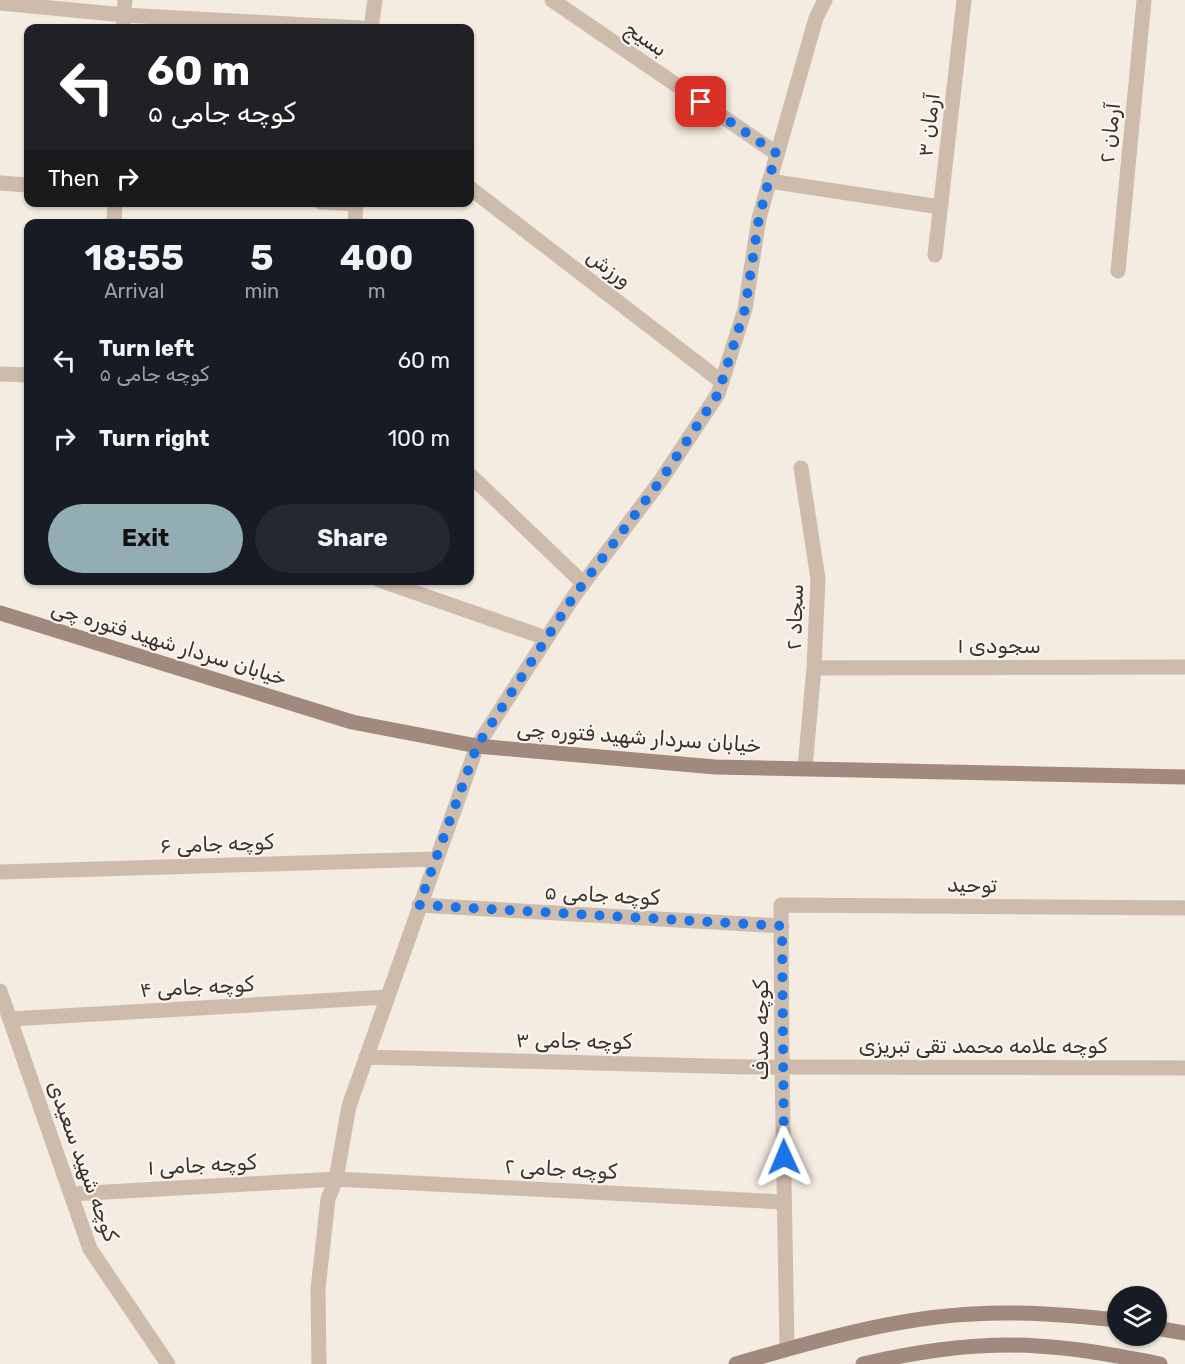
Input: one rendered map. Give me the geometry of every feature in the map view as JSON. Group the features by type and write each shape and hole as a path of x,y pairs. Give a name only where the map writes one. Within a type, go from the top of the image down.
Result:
{"street":[{"path":"372,24 375,0"},
{"name":"بسیج","path":"552,0 776,153"},
{"path":"319,1364 318,1289 328,1199 336,1179 349,1106 477,746 546,638 583,584 661,480 718,394 745,309 759,218 776,153 816,18 825,0"},
{"name":"آرمان ۳","path":"934,255 964,0"},
{"name":"آرمان ۲","path":"1118,271 1144,0"},
{"path":"0,3 124,15 289,24"},
{"path":"769,181 940,207"},
{"path":"0,183 24,185"},
{"name":"ورزش","path":"474,191 722,382"},
{"path":"0,374 24,375"},
{"name":"سجاد ۲","path":"801,468 818,579 814,668 805,768"},
{"path":"474,479 583,584"},
{"path":"393,585 546,638"},
{"name":"خیابان سردار شهید فتوره چی","path":"0,613 352,722 477,746 715,767 1185,777"},
{"name":"سجودی ۱","path":"814,668 1185,667"},
{"name":"کوچه جامی ۶","path":"0,872 436,859"},
{"name":"توحید","path":"782,926 781,904 1185,908"},
{"name":"کوچه جامی ۵","path":"419,905 782,926"},
{"name":"کوچه صدف","path":"782,926 787,1349"},
{"name":"کوچه شهید سعیدی","path":"0,991 90,1249 168,1364"},
{"name":"کوچه جامی ۴","path":"10,1019 387,997"},
{"name":"کوچه جامی ۳","path":"366,1057 782,1067"},
{"name":"کوچه علامه محمد تقی تبریزی","path":"782,1067 1185,1068"},
{"name":"کوچه جامی ۱","path":"71,1194 336,1179"},
{"name":"کوچه جامی ۲","path":"336,1179 784,1202"},
{"path":"736,1364 787,1349 900,1323 971,1314 1044,1313 1107,1319"},
{"path":"1167,1330 1185,1333"},
{"path":"863,1364 900,1355 971,1347 1036,1346 1112,1355 1160,1364"}],"route":[{"path":"701,102 776,153 759,218 745,309 718,394 661,480 574,596 477,746 419,905 782,926 784,1157"}]}
